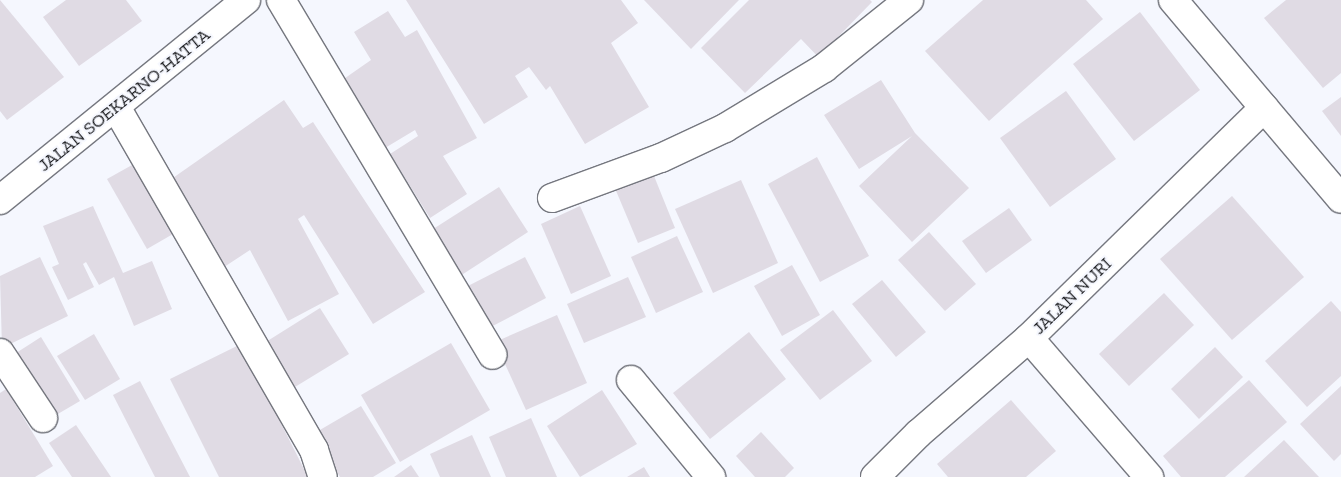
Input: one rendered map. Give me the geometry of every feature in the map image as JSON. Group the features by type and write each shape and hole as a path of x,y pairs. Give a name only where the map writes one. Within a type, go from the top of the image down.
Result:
{"street":[{"name":"JALAN SOEKARNO-HATTA","path":"0,200 246,0"},
{"path":"281,0 493,355"},
{"path":"552,198 661,158 725,128 824,68 909,0"},
{"path":"1173,0 1341,199"},
{"path":"116,107 314,450 323,477"},
{"name":"JALAN NURI","path":"875,477 918,434 1029,338 1264,108"},
{"path":"1029,338 1149,477"},
{"path":"0,354 43,418"},
{"path":"631,380 711,477"}],"building":[{"path":"0,0 64,77 7,120 0,111"},
{"path":"66,0 126,0 142,21 79,66 43,17"},
{"path":"406,0 621,0 638,23 611,43 649,107 585,144 550,86 546,90 529,67 515,76 528,97 484,124"},
{"path":"644,0 739,0 691,49"},
{"path":"749,0 870,0 872,2 837,38 843,43 824,63 801,39 745,93 701,48"},
{"path":"983,0 1086,0 1103,19 989,121 925,51"},
{"path":"1286,0 1341,0 1341,73 1323,88 1264,18"},
{"path":"388,11 405,37 417,30 477,138 443,156 467,194 430,218 390,154 418,136 415,130 380,151 338,83 371,60 354,32"},
{"path":"1140,12 1200,90 1134,141 1073,64"},
{"path":"881,80 915,133 969,188 912,242 859,186 912,136 859,169 824,115"},
{"path":"1066,91 1116,159 1050,207 1000,138"},
{"path":"1341,97 1341,136 1322,111"},
{"path":"284,100 303,128 313,122 425,292 373,324 304,215 298,219 339,294 288,321 250,250 218,271 170,180"},
{"path":"817,157 869,256 820,282 768,184"},
{"path":"141,160 180,230 147,249 107,179"},
{"path":"652,171 675,228 638,243 614,186"},
{"path":"741,180 778,263 713,293 675,209"},
{"path":"499,187 528,232 460,276 430,231"},
{"path":"1232,196 1304,277 1232,340 1160,259"},
{"path":"93,206 123,273 152,261 172,309 134,326 114,277 99,285 86,262 83,264 94,287 68,300 52,267 59,264 43,226"},
{"path":"580,206 611,276 571,294 541,224"},
{"path":"1009,208 1032,240 986,273 962,241"},
{"path":"929,232 976,284 945,311 898,260"},
{"path":"677,236 703,292 656,313 631,257"},
{"path":"40,257 68,316 2,348 0,276"},
{"path":"525,257 546,298 485,330 464,288"},
{"path":"792,265 820,315 782,336 754,286"},
{"path":"628,277 646,317 584,343 567,304"},
{"path":"882,280 926,332 896,357 852,304"},
{"path":"1164,293 1194,325 1129,386 1099,354"},
{"path":"1331,301 1341,312 1341,376 1307,407 1265,361"},
{"path":"320,308 349,354 290,390 261,345"},
{"path":"833,310 872,361 820,400 780,350"},
{"path":"557,315 587,383 526,410 495,342"},
{"path":"749,332 786,379 710,439 673,393"},
{"path":"94,334 120,379 85,400 57,356"},
{"path":"41,337 80,401 51,418 13,355"},
{"path":"451,343 490,410 400,462 361,395"},
{"path":"241,344 308,477 219,477 170,379"},
{"path":"1215,347 1243,377 1199,419 1171,389"},
{"path":"1249,380 1287,422 1225,477 1181,477 1163,456"},
{"path":"140,381 190,477 155,477 113,395"},
{"path":"1341,386 1341,454 1334,461 1300,424"},
{"path":"6,389 53,466 35,477 0,477 0,393"},
{"path":"602,390 637,444 580,477 547,426"},
{"path":"1011,400 1056,451 1026,477 948,477 937,464"},
{"path":"361,406 396,463 373,477 340,477 313,434"},
{"path":"531,418 557,477 506,477 489,437"},
{"path":"76,425 111,477 72,477 49,443"},
{"path":"761,432 794,468 785,477 755,477 736,456"},
{"path":"472,435 491,477 440,477 430,454"},
{"path":"1284,440 1319,477 1244,477"},
{"path":"411,465 419,477 394,477"},
{"path":"644,467 650,477 627,477"}]}
